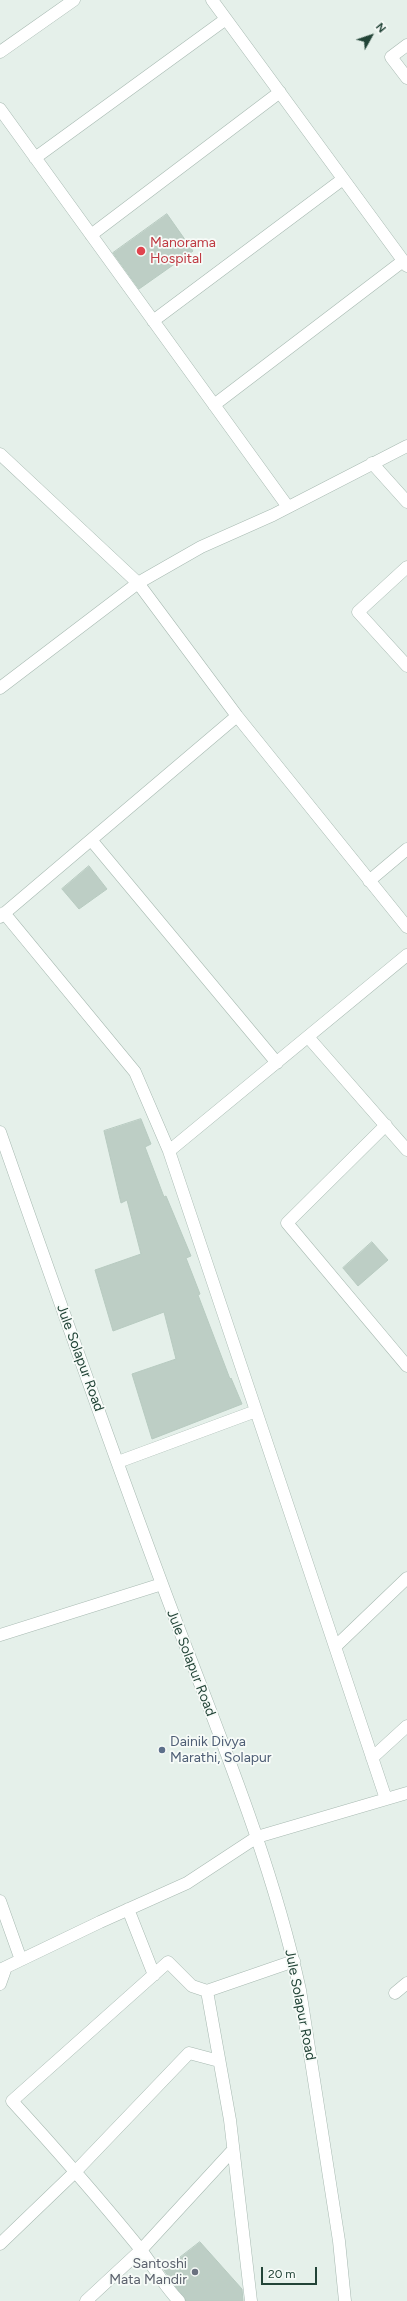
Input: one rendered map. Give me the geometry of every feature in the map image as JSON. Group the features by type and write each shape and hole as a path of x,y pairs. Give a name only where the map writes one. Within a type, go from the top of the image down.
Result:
{"street":[{"path":"0,52 74,0"},
{"path":"212,0 405,264 214,405"},
{"path":"35,158 226,19"},
{"path":"407,45 391,57 407,78"},
{"path":"90,235 280,92"},
{"path":"0,110 288,507"},
{"path":"153,321 343,179"},
{"path":"0,688 138,583 201,547 288,507 407,446"},
{"path":"0,454 138,583 237,716 407,927"},
{"path":"372,463 407,502"},
{"path":"407,567 358,612 407,666"},
{"path":"237,716 92,841 2,915 135,1072 169,1151 386,1799"},
{"path":"92,841 276,1063"},
{"path":"369,881 407,849"},
{"path":"169,1151 407,955"},
{"path":"308,1037 407,1150"},
{"path":"386,1125 287,1223 407,1366"},
{"name":"Jule Solapur Road","path":"0,1132 162,1584 257,1837 294,1961 300,1990 340,2241 345,2301"},
{"path":"118,1462 256,1411"},
{"path":"335,1647 407,1578"},
{"path":"0,1635 162,1584"},
{"path":"372,1758 407,1726"},
{"path":"0,1984 3,1969 128,1909 187,1883 257,1837 407,1793"},
{"path":"0,1901 21,1960"},
{"path":"128,1909 154,1975"},
{"path":"179,2301 166,2287 141,2250 76,2171 12,2101 168,1962 192,1986 208,1991 294,1961"},
{"path":"395,1993 407,1982"},
{"path":"208,1991 233,2150 252,2301"},
{"path":"0,2244 76,2171 189,2053 219,2061"},
{"path":"86,2301 141,2250 233,2150"}],"building":[{"path":"167,214 193,251 139,289 113,253"},
{"path":"89,866 107,889 79,909 62,889"},
{"path":"141,1119 151,1144 145,1147 164,1197 166,1196 191,1256 186,1258 200,1294 198,1295 230,1379 231,1378 242,1404 152,1439 132,1374 176,1359 164,1312 113,1331 95,1270 141,1254 127,1200 121,1203 104,1131"},
{"path":"372,1242 388,1260 358,1286 343,1268"},
{"name":"Santoshi Mata Mandir","path":"200,2242 242,2289 243,2301 186,2301 164,2270"}],"place":[{"name":"Manorama Hospital","path":"141,251"},
{"name":"Dainik Divya Marathi, Solapur","path":"162,1750"},
{"name":"Santoshi Mata Mandir","path":"195,2272"}]}
